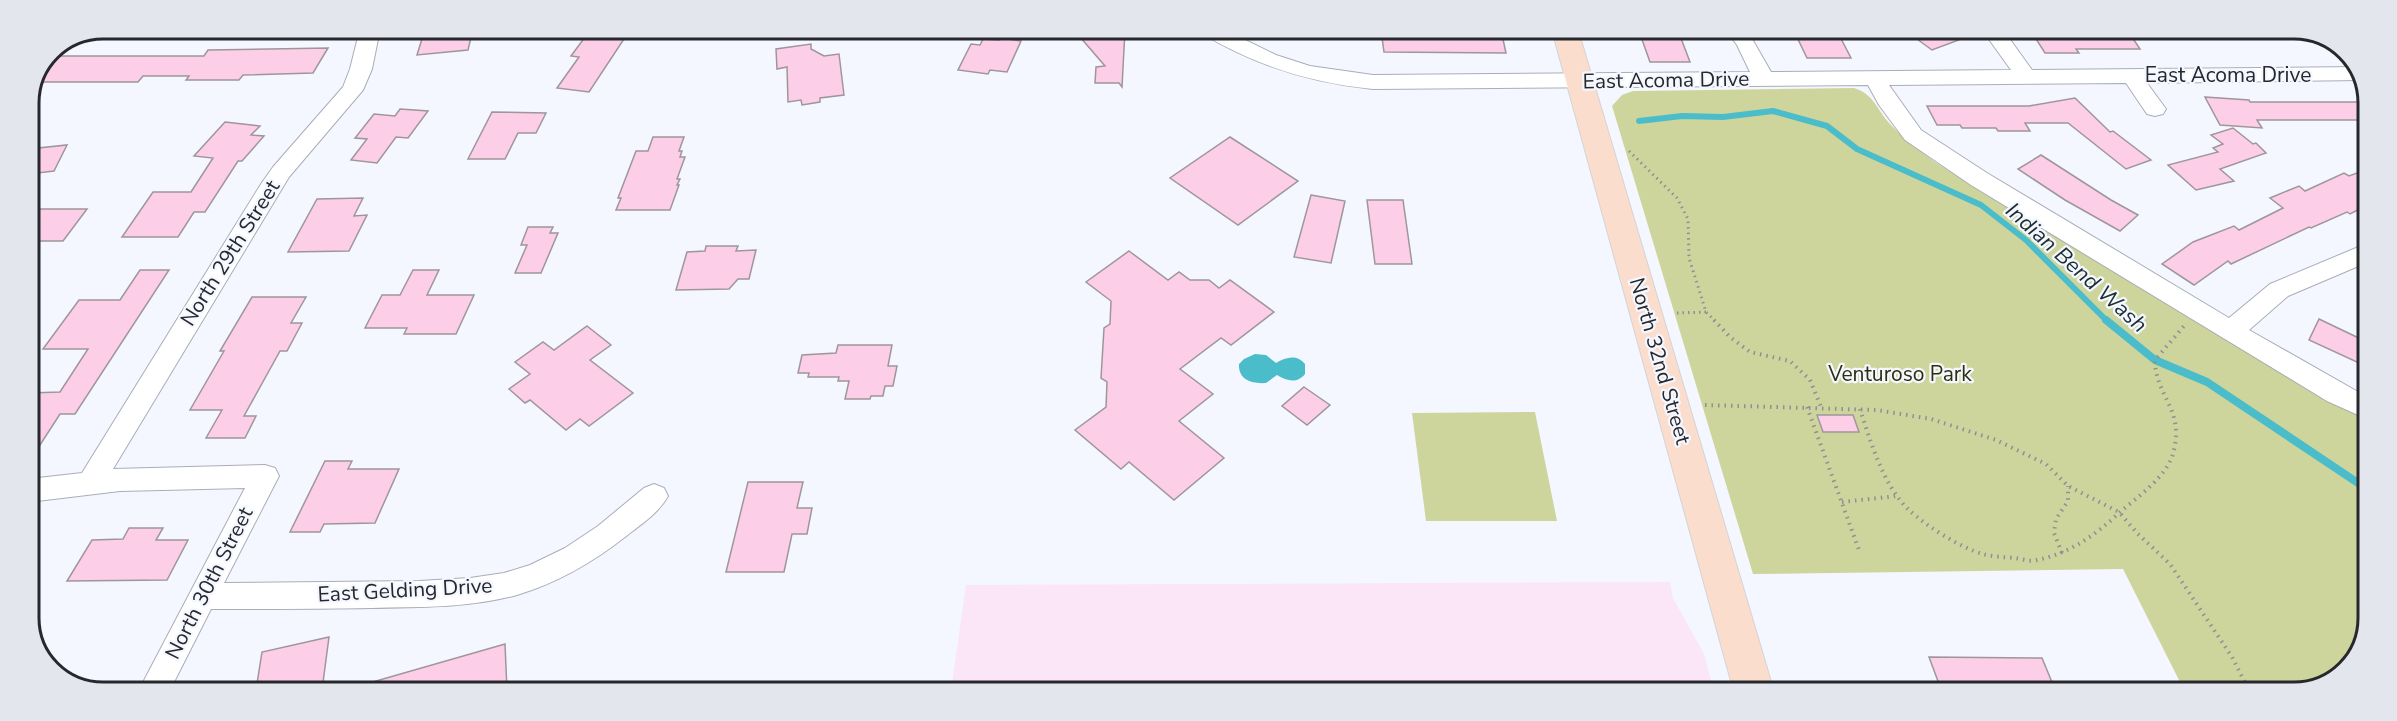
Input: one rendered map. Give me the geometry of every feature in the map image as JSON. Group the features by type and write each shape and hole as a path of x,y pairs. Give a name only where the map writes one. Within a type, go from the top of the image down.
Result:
{"main road":[{"name":"North 32nd Street","path":"1567,39 1751,682"}],"street":[{"name":"North 29th Street","path":"90,483 269,190 281,172 352,90 362,69 368,39"},
{"name":"East Acoma Drive","path":"1226,39 1249,52 1289,68 1350,80 1579,81 2351,74"},
{"path":"1743,39 1764,79"},
{"path":"2000,39 2026,77"},
{"name":"East Acoma Drive","path":"2132,76 2155,109"},
{"path":"1875,78 1887,100 1913,135 1979,179 2336,394 2358,405"},
{"path":"2231,330 2279,290 2358,256"},
{"name":"North 30th Street","path":"90,483 165,478 265,476 158,682"},
{"path":"39,489 90,483"},
{"name":"East Gelding Drive","path":"202,596 415,594 474,591 521,581 574,558 620,527 654,496"}],"path":[{"path":"1629,150 1677,198 1689,219 1689,258 1706,312 1730,337 1750,352 1790,361 1810,380 1821,407"},
{"path":"1677,313 1706,312"},
{"path":"1860,409 1872,445 1897,496 1909,510 1955,542 1983,554 2034,561 2062,553 2091,538 2161,476 2174,453 2178,429 2171,404 2155,374 2156,360 2188,320"},
{"path":"1705,405 1860,409 1931,419 1996,440 2046,464 2068,486 2119,512 2170,564 2232,657 2245,682"},
{"path":"1807,407 1859,550"},
{"path":"2062,553 2054,533 2056,519 2068,501 2068,486"},
{"path":"1842,502 1897,496"}],"shaded area":[{"path":"1670,582 1673,598 1704,654 1711,682 952,682 966,585"}],"green space":[{"name":"Venturoso Park","path":"1854,88 1861,91 1875,103 1895,130 1938,164 2333,403 2358,415 2358,618 2356,634 2347,653 2333,669 2306,681 2180,682 2123,569 1753,574 1612,106 1622,95 1633,91"},
{"path":"1535,412 1557,521 1426,521 1412,413"}],"water":[{"path":"1255,354 1266,355 1276,363 1287,358 1298,359 1305,364 1305,374 1295,380 1288,380 1277,375 1266,383 1251,382 1241,374 1239,364"}],"building":[{"path":"422,39 471,39 468,50 417,55"},
{"path":"584,39 624,39 589,92 557,88 579,57 571,56"},
{"path":"983,39 1021,41 1007,72 990,70 988,74 958,70 971,44 980,45"},
{"path":"1082,39 1125,39 1122,87 1119,83 1095,83 1096,67 1105,66"},
{"path":"1382,39 1503,39 1506,53 1384,52"},
{"path":"1642,39 1681,39 1690,62 1650,62"},
{"path":"1798,39 1841,39 1851,58 1807,58"},
{"path":"1917,39 1961,39 1932,50"},
{"path":"2036,39 2133,39 2140,49 2076,49 2079,53 2045,53"},
{"path":"811,44 811,49 824,56 839,54 844,95 820,98 820,102 802,105 801,100 788,102 787,67 777,69 776,49"},
{"path":"328,48 313,73 243,75 239,80 186,80 189,76 143,76 138,82 43,82 50,68 60,56 204,56 208,50"},
{"path":"2205,97 2249,100 2250,102 2358,102 2358,120 2257,120 2262,128 2220,125"},
{"path":"2075,98 2110,132 2113,131 2151,160 2126,169 2068,123 2025,123 2030,131 1998,131 1996,128 1937,125 1927,106 2029,106"},
{"path":"400,109 428,111 408,138 396,137 377,163 351,160 367,139 355,138 374,114 395,116"},
{"path":"492,112 546,113 536,133 518,133 505,159 468,159"},
{"path":"225,122 260,126 251,135 264,136 242,161 238,161 205,212 194,212 178,237 122,237 153,192 191,192 213,158 194,156"},
{"path":"2233,128 2253,144 2256,143 2266,153 2220,169 2234,181 2196,190 2168,165 2218,152 2213,148 2223,144 2211,135"},
{"path":"653,137 684,137 679,151 682,151 680,157 685,157 677,179 680,179 677,185 679,185 670,210 616,210 621,198 618,198 636,151 648,151"},
{"path":"1230,137 1298,181 1238,225 1170,178"},
{"path":"67,145 54,171 39,173 39,148"},
{"path":"2041,155 2138,215 2120,231 2065,200 2018,169"},
{"path":"2344,173 2349,176 2358,173 2358,210 2350,214 2347,212 2309,227 2231,264 2228,261 2194,285 2162,264 2193,242 2234,226 2239,230 2283,208 2270,198 2299,186 2305,191"},
{"path":"1311,195 1345,201 1331,263 1294,257"},
{"path":"363,198 354,216 367,215 349,251 288,252 317,199"},
{"path":"1367,200 1403,200 1412,264 1375,264"},
{"path":"39,209 87,209 63,241 39,241"},
{"path":"528,227 553,227 550,233 558,233 541,273 515,273 527,245 521,245"},
{"path":"706,246 738,246 736,251 756,250 749,279 738,279 729,289 676,290 687,252 705,251"},
{"path":"1129,251 1168,280 1179,272 1190,280 1209,280 1219,288 1230,280 1274,312 1231,345 1221,338 1180,369 1213,394 1179,421 1224,458 1174,500 1129,462 1121,469 1075,430 1106,407 1107,382 1101,378 1104,328 1110,324 1111,301 1086,282"},
{"path":"140,270 169,270 75,414 60,414 39,447 39,393 60,392 88,349 43,349 79,300 120,300"},
{"path":"413,270 439,270 427,295 474,295 456,334 404,334 407,328 365,328 382,295 400,295"},
{"path":"252,297 306,297 291,323 302,323 287,351 280,351 244,416 256,416 245,438 206,438 222,410 190,410 224,351 220,351"},
{"path":"2319,319 2358,338 2358,363 2309,340"},
{"path":"587,326 611,345 590,360 633,393 589,426 580,419 566,430 530,400 525,403 509,389 530,374 515,362 543,342 554,350"},
{"path":"838,345 892,345 888,366 897,366 893,386 885,386 883,396 871,396 870,399 845,399 849,381 838,381 839,377 808,377 809,373 798,373 802,355 836,353"},
{"path":"1304,387 1330,405 1307,425 1282,406"},
{"path":"1817,415 1853,415 1859,432 1823,432"},
{"path":"325,461 352,461 348,469 399,469 375,523 324,524 320,532 290,532"},
{"path":"748,482 803,482 797,508 812,508 807,534 792,534 784,572 726,572"},
{"path":"129,528 163,528 156,540 188,540 167,580 67,581 92,540 123,539"},
{"path":"329,637 323,682 257,682 262,652"},
{"path":"505,644 507,682 372,682"},
{"path":"1929,657 2042,658 2052,682 1938,682"}],"waterway":[{"name":"Indian Bend Wash","path":"1639,121 1682,116 1723,117 1773,111 1827,126 1857,149 1981,205 2026,240 2106,320"},
{"name":"Indian Bend Wash","path":"2106,320 2155,360 2207,382 2358,483"}]}
